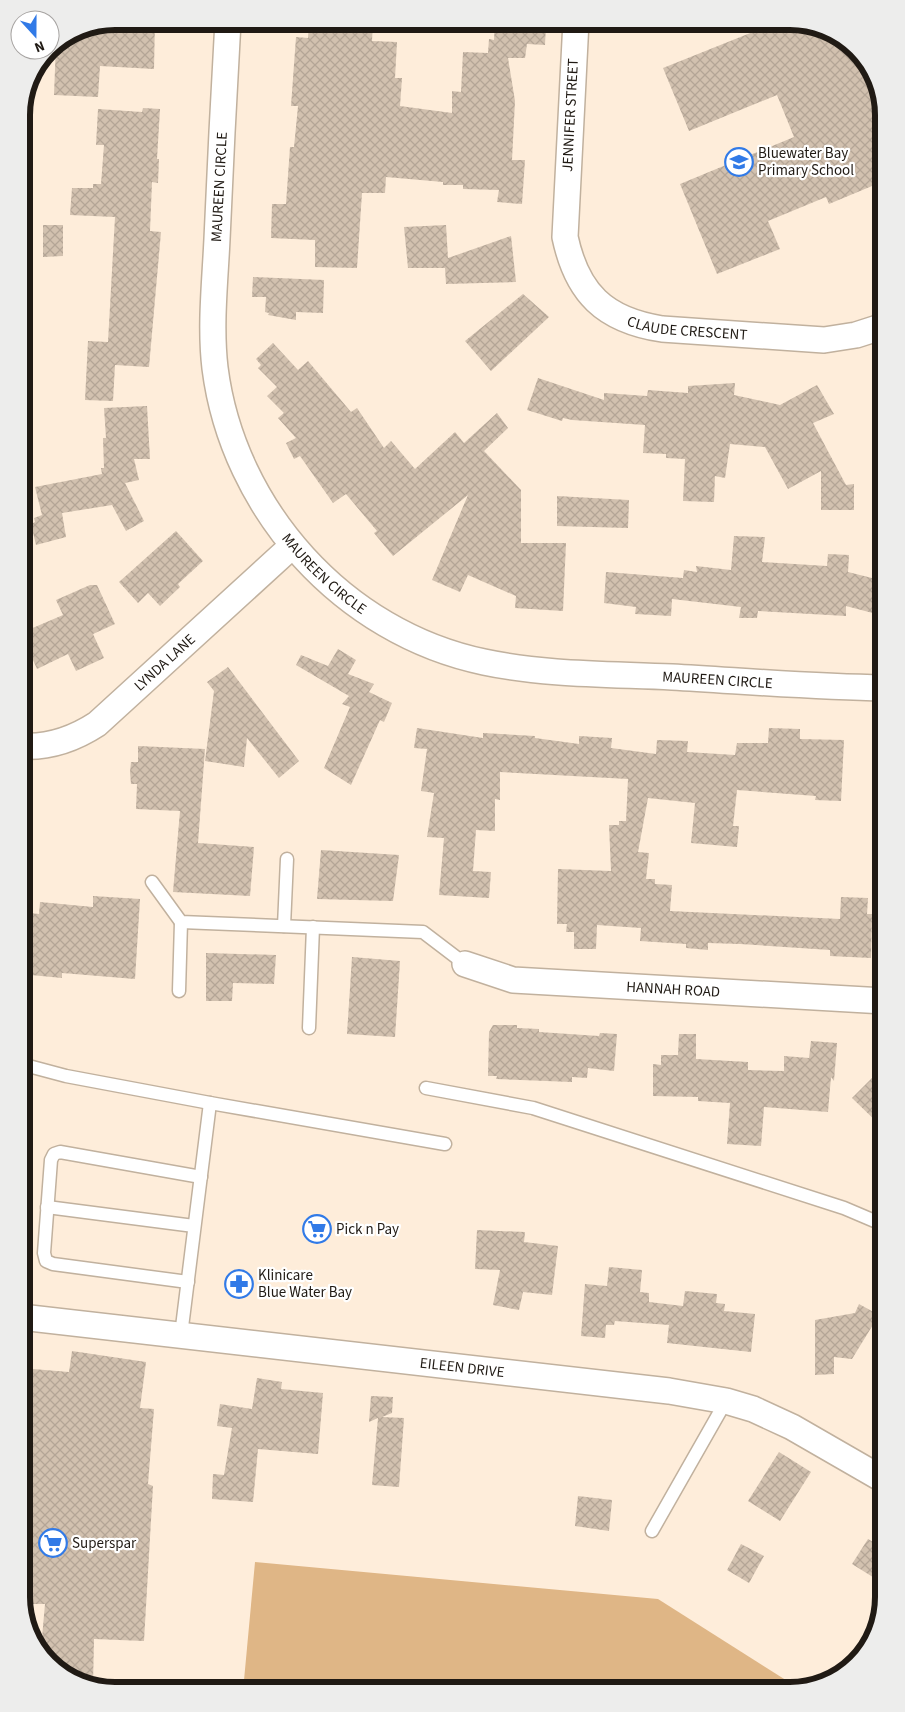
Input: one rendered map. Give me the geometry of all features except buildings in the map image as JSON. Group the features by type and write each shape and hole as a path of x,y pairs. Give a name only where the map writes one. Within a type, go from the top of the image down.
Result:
{"street":[{"name":"MAUREEN CIRCLE","path":"228,30 214,306 215,369 233,438 247,476 265,509 292,546 349,599 375,617 402,633 484,662 554,671 875,688"},
{"name":"JENNIFER STREET","path":"565,209 575,30"},
{"name":"CLAUDE CRESCENT","path":"565,209 565,237 570,263 579,280 594,299 617,317 641,326 682,331 824,340 856,335 875,329"},
{"name":"LYNDA LANE","path":"30,745 59,743 80,736 97,724 292,546"},
{"name":"HANNAH ROAD","path":"465,964 513,980 875,1000"},
{"name":"EILEEN DRIVE","path":"30,1318 669,1391 726,1401 776,1419 875,1475"}],"lane":[{"path":"284,926 287,859"},
{"path":"152,882 181,922 178,991"},
{"path":"181,922 423,932 465,964"},
{"path":"309,1028 313,927"},
{"path":"30,1066 66,1076 210,1103 446,1144"},
{"path":"426,1088 533,1108 844,1208 875,1221"},
{"path":"181,1335 210,1103"},
{"path":"188,1282 52,1264 46,1261 44,1253 51,1160 54,1154 60,1152 200,1177"},
{"path":"47,1207 194,1226"},
{"path":"652,1531 726,1401"}],"shaded area":[{"path":"255,1562 658,1599 789,1682 244,1682"}],"place":[{"name":"Bluewater Bay Primary School","path":"739,162"},
{"name":"Pick n Pay","path":"317,1229"},
{"name":"Klinicare Blue Water Bay","path":"239,1284"},
{"name":"Superspar","path":"53,1543"}]}
